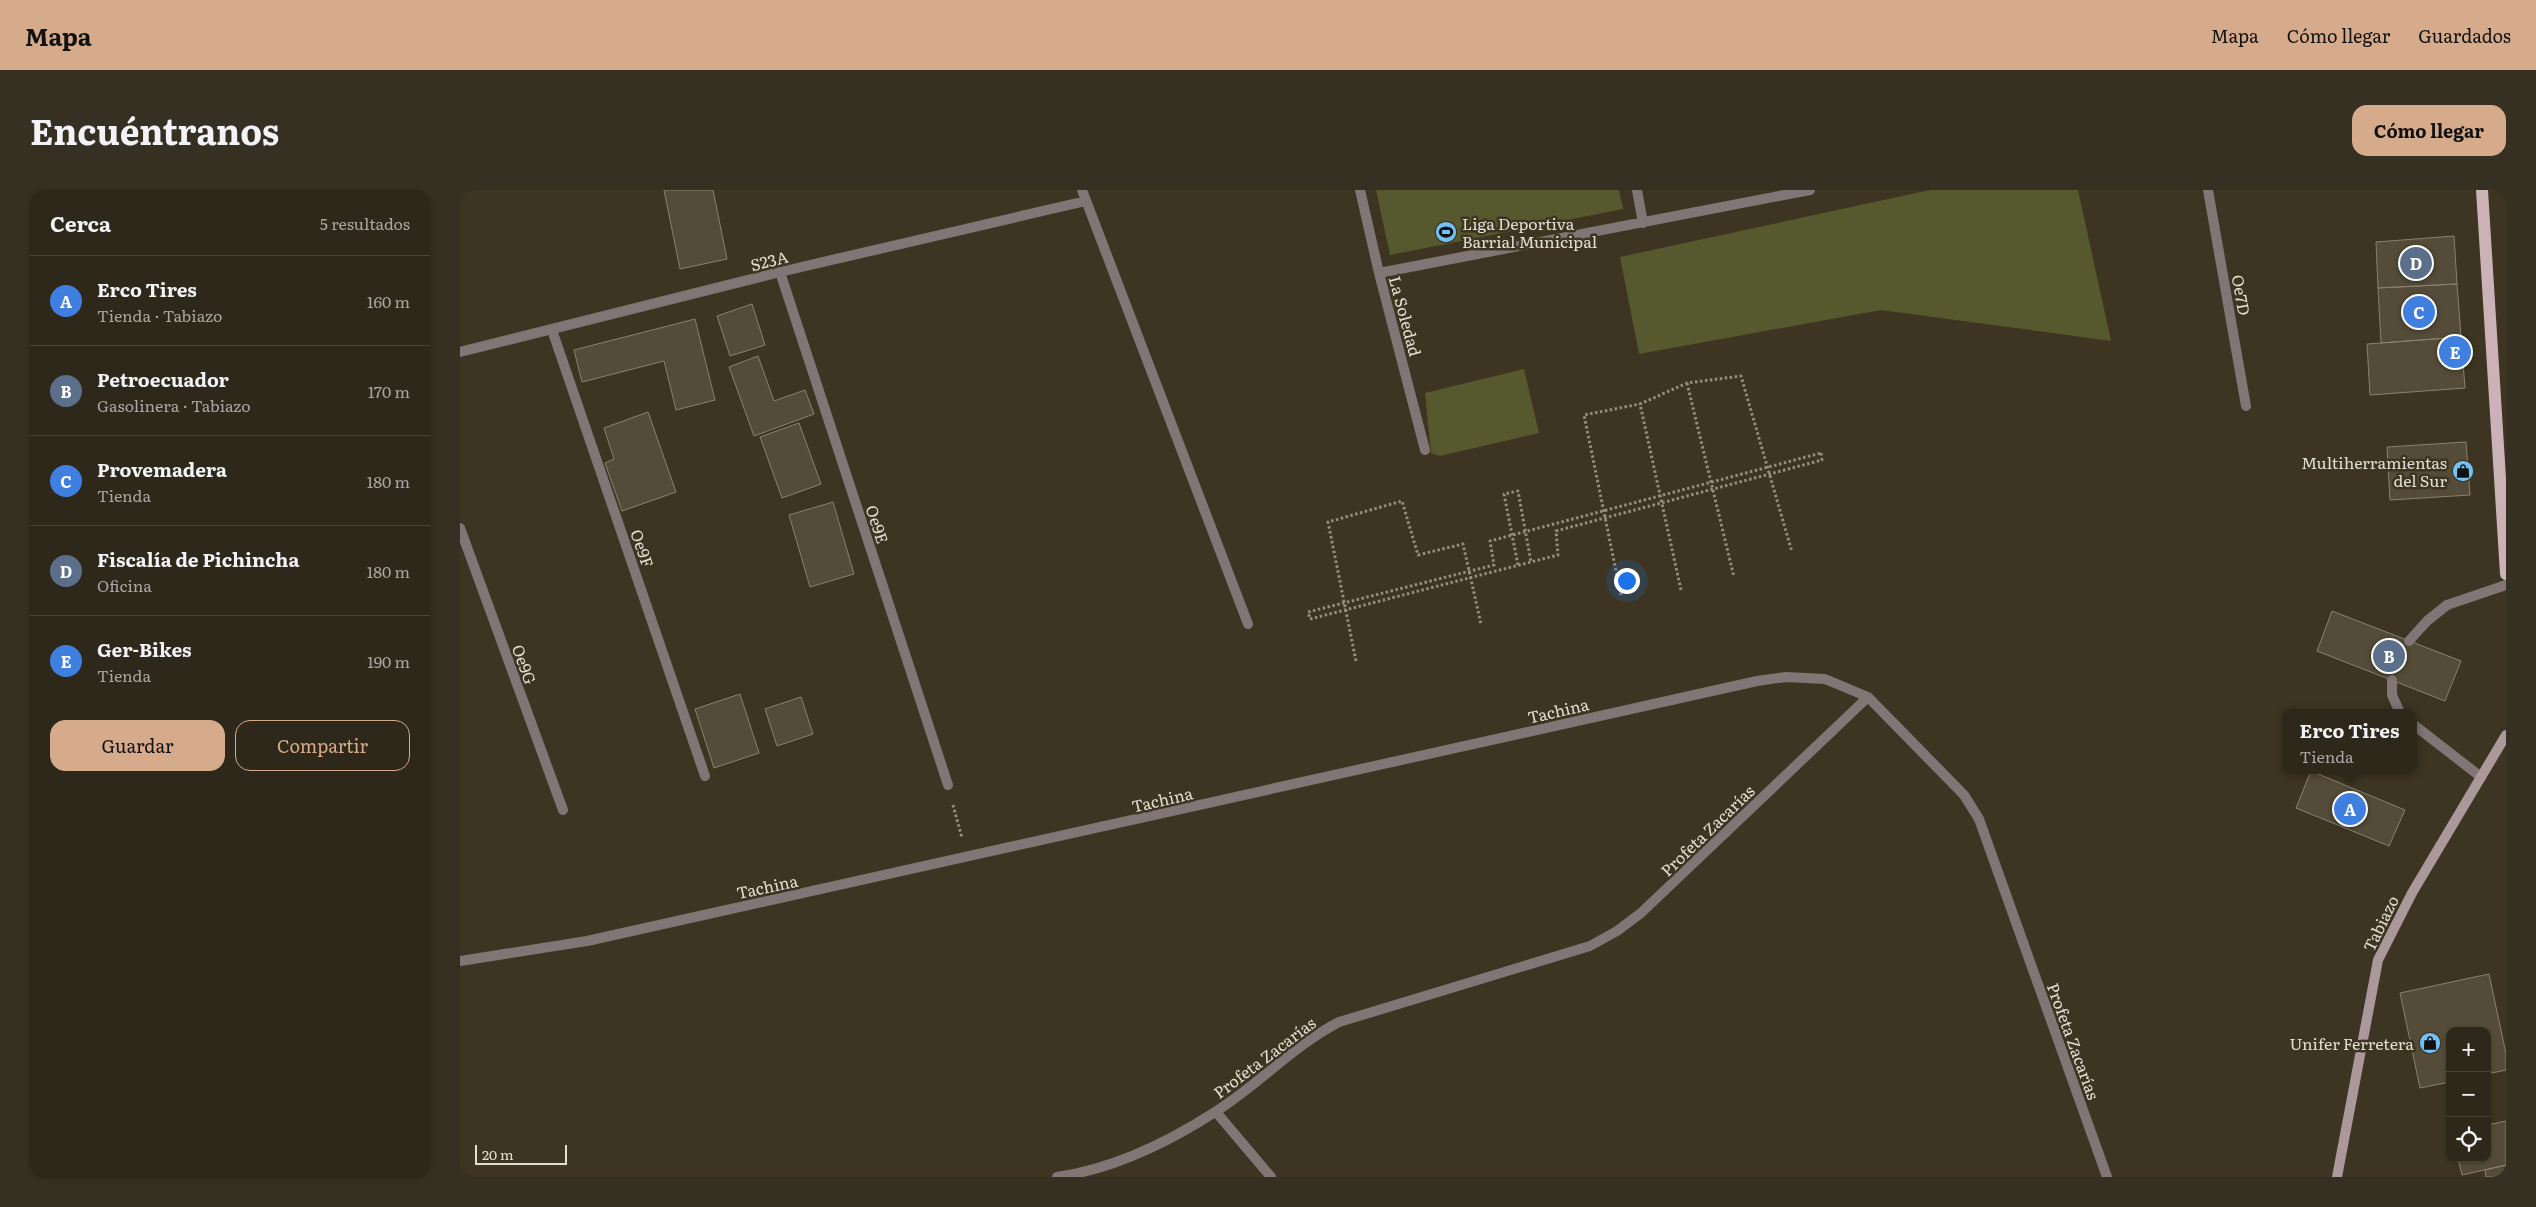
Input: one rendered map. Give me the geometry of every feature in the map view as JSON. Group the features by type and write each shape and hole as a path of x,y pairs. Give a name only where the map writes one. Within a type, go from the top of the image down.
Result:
{"main road":[{"path":"2482,190 2506,574"}],"street":[{"path":"1082,190 1248,624"},
{"name":"La Soledad","path":"1360,190 1379,273 1425,450"},
{"path":"1637,190 1644,223"},
{"path":"1379,273 1810,190"},
{"name":"Oe7D","path":"2208,190 2246,406"},
{"name":"S23A","path":"460,352 780,272 1086,202"},
{"name":"Oe9E","path":"780,272 948,786"},
{"name":"Oe9F","path":"552,330 705,776"},
{"name":"Oe9G","path":"460,528 562,810"},
{"path":"2409,641 2427,621 2447,606 2506,585"},
{"name":"Tachina","path":"460,961 587,941 968,858 1757,681 1786,677 1825,679 1868,697"},
{"path":"2392,680 2392,695 2398,709"},
{"name":"Profeta Zacarías","path":"1057,1177 1073,1175 1137,1155 1216,1112 1314,1035 1339,1022 1590,946 1618,931 1641,913 1868,697 1964,795 1979,819 2107,1177"},
{"path":"2417,727 2481,777"},
{"name":"Tabiazo","path":"2337,1177 2378,960 2412,893 2506,735"},
{"path":"1216,1112 1271,1177"}],"path":[{"path":"1621,595 1584,416 1640,404 1687,383 1741,376 1792,552"},
{"path":"1687,383 1734,577"},
{"path":"1640,404 1681,590"},
{"path":"1821,453 1822,460 1769,474 1556,532 1558,555 1310,619 1308,612 1494,565 1490,541 1821,453"},
{"path":"1518,565 1504,494 1518,491 1531,562"},
{"path":"1356,661 1328,522 1402,500 1418,555 1463,544 1481,624"},
{"path":"948,786 968,858"}],"green space":[{"name":"Liga Deportiva Barrial Municipal","path":"1376,190 1619,190 1623,209 1390,255"},
{"path":"1930,190 2078,190 2111,341 1881,310 1639,354 1620,257"},
{"path":"1524,369 1539,433 1440,456 1431,453 1425,393"}],"building":[{"path":"664,190 713,190 727,259 680,269"},
{"path":"2454,236 2457,284 2378,288 2376,242"},
{"path":"2457,284 2461,337 2381,343 2378,288"},
{"path":"752,304 765,345 730,356 717,316"},
{"path":"695,319 715,400 676,410 664,361 582,382 574,350"},
{"path":"2461,337 2465,388 2370,395 2367,344"},
{"path":"758,356 774,401 805,390 814,414 754,436 729,367"},
{"path":"648,412 676,492 622,511 605,463 614,459 604,428"},
{"path":"799,423 821,484 782,498 760,437"},
{"path":"2466,442 2470,495 2390,500 2387,447"},
{"path":"833,502 854,574 810,587 789,515"},
{"path":"2332,611 2461,661 2445,701 2317,651"},
{"path":"740,694 759,753 714,768 695,709"},
{"path":"801,697 813,734 777,746 765,709"},
{"path":"2310,774 2318,774 2405,810 2389,846 2296,808"},
{"name":"Unifer Ferretera","path":"2489,974 2506,1054 2506,1070 2491,1073 2491,1027 2446,1027 2446,1083 2420,1088 2400,993"},
{"path":"2506,1121 2506,1165 2462,1175 2459,1162 2491,1162 2491,1124"},
{"path":"2506,1165 2506,1177 2486,1177 2485,1170"}],"place":[{"name":"Liga Deportiva Barrial Municipal","path":"1446,232"},
{"name":"Fiscalía de Pichincha","path":"2416,263"},
{"name":"Provemadera","path":"2419,312"},
{"name":"Ger-Bikes","path":"2455,352"},
{"name":"Multiherramientas del Sur","path":"2463,471"},
{"name":"Petroecuador","path":"2389,656"},
{"name":"Erco Tires","path":"2350,809"},
{"name":"Unifer Ferretera","path":"2430,1043"}]}
